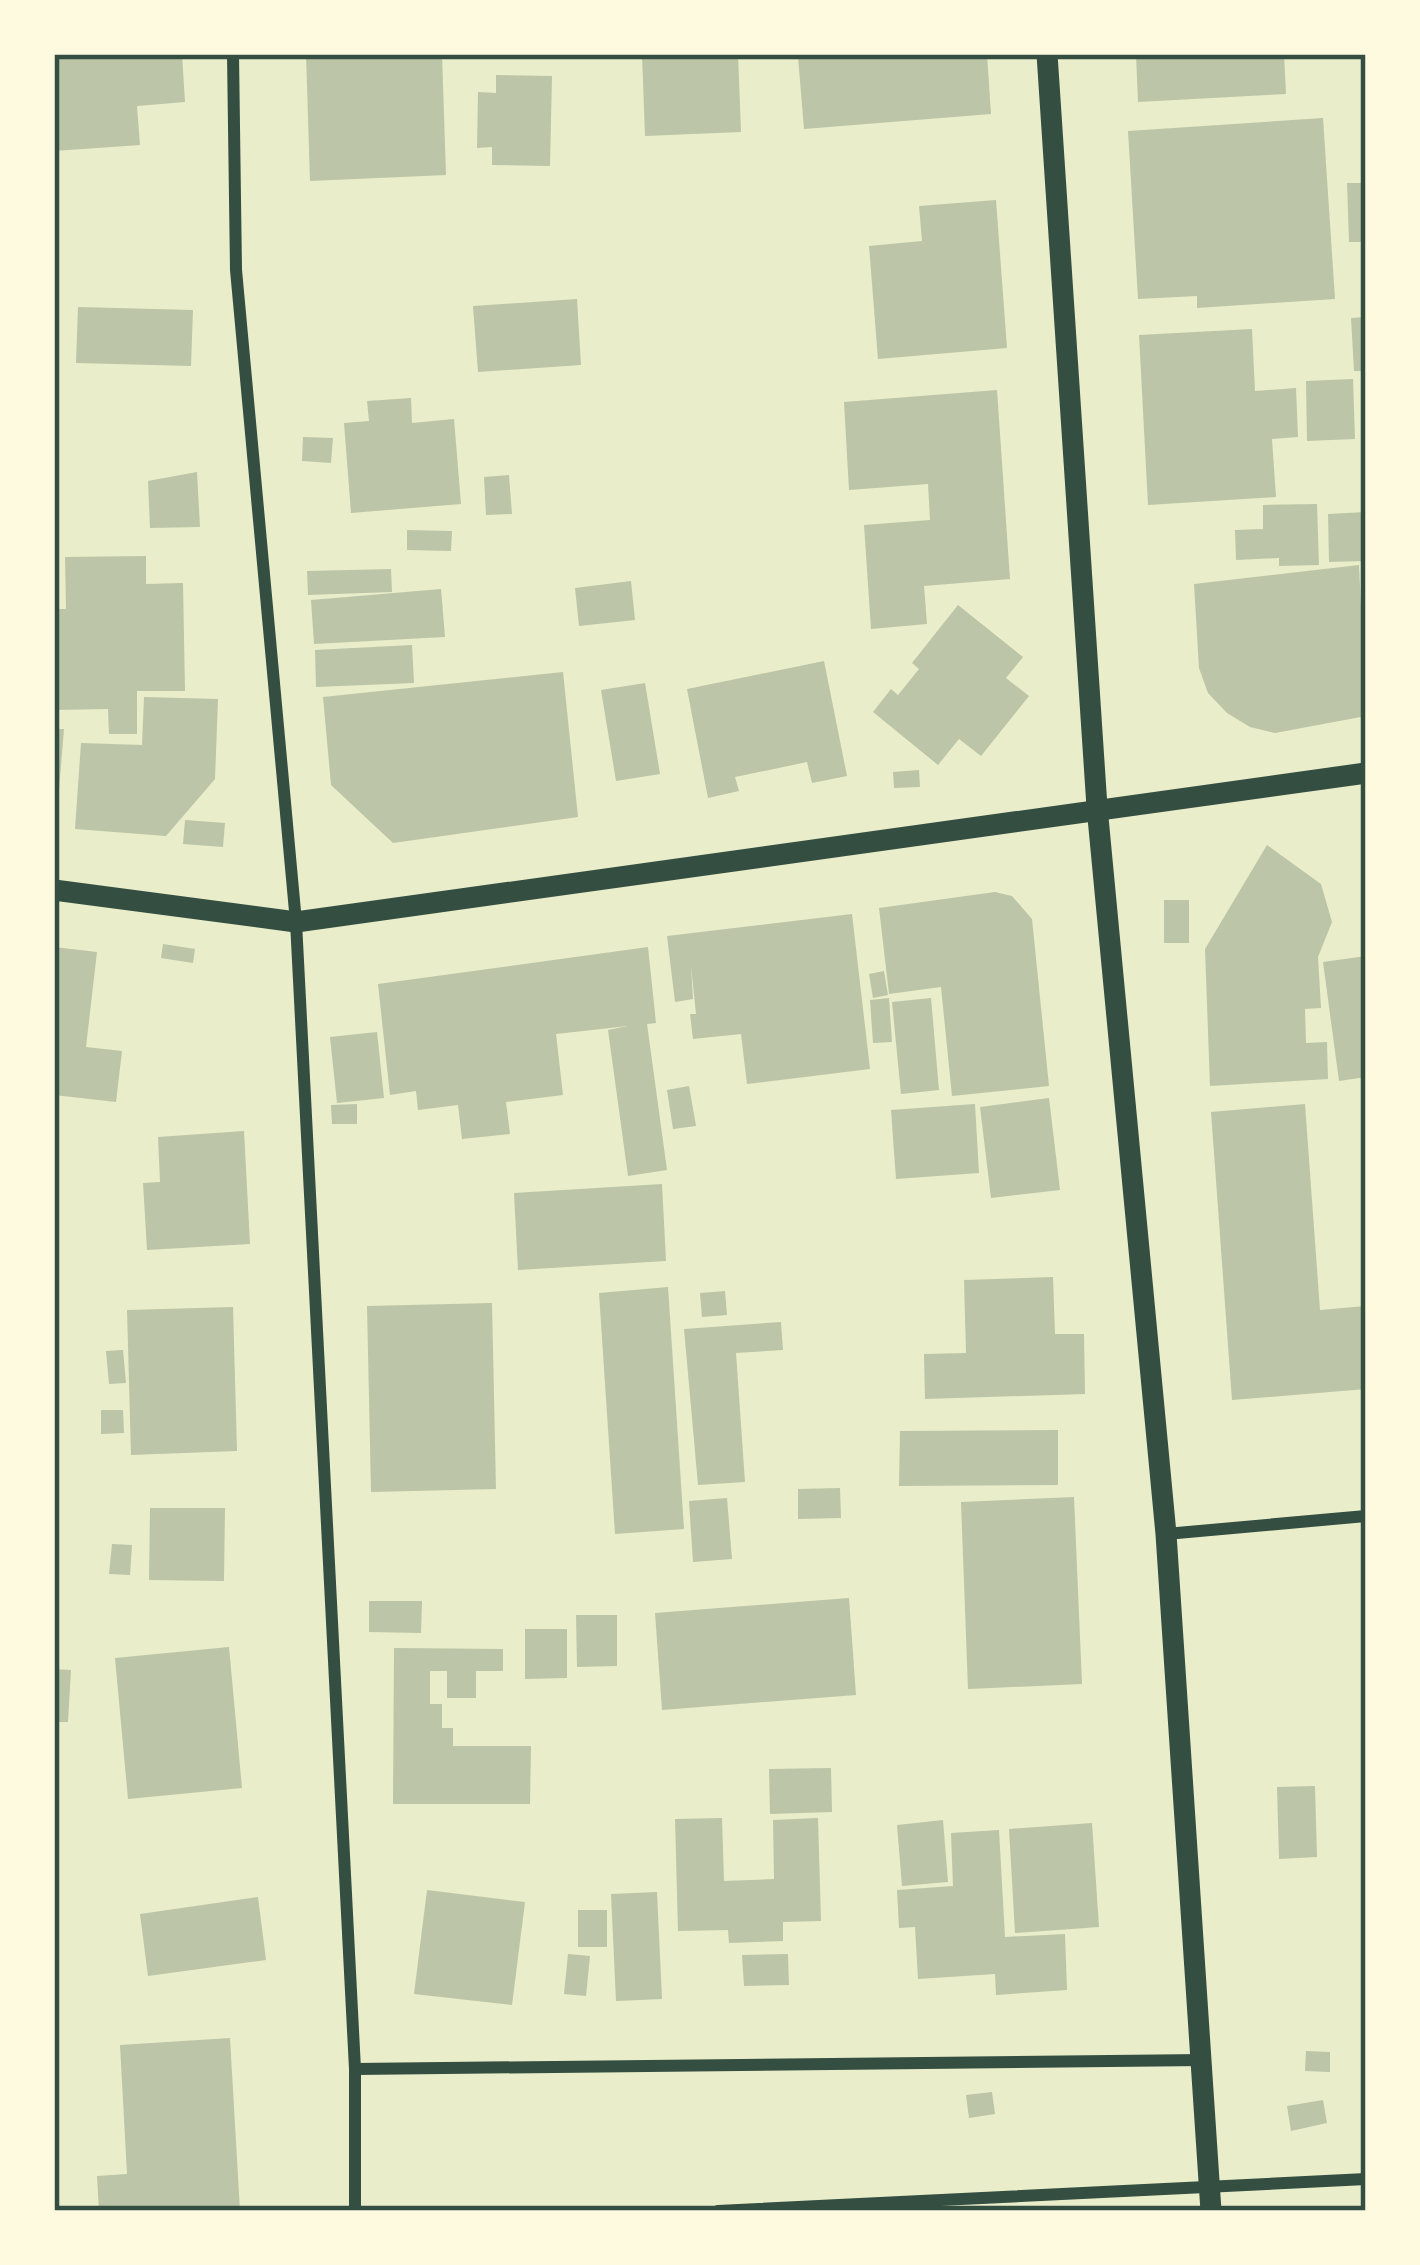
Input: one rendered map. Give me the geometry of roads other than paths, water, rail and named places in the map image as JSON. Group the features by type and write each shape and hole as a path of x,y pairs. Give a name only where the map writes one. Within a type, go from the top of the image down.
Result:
{"street":[{"path":"233,54 236,270 296,922 355,2069 356,2211"},
{"path":"1047,54 1097,807 1166,1534 1205,2060 1210,2200"},
{"path":"54,890 296,922 1366,773"},
{"path":"1166,1534 1366,1516"},
{"path":"355,2069 1205,2060"},
{"path":"718,2211 1210,2200 1366,2179"}]}
